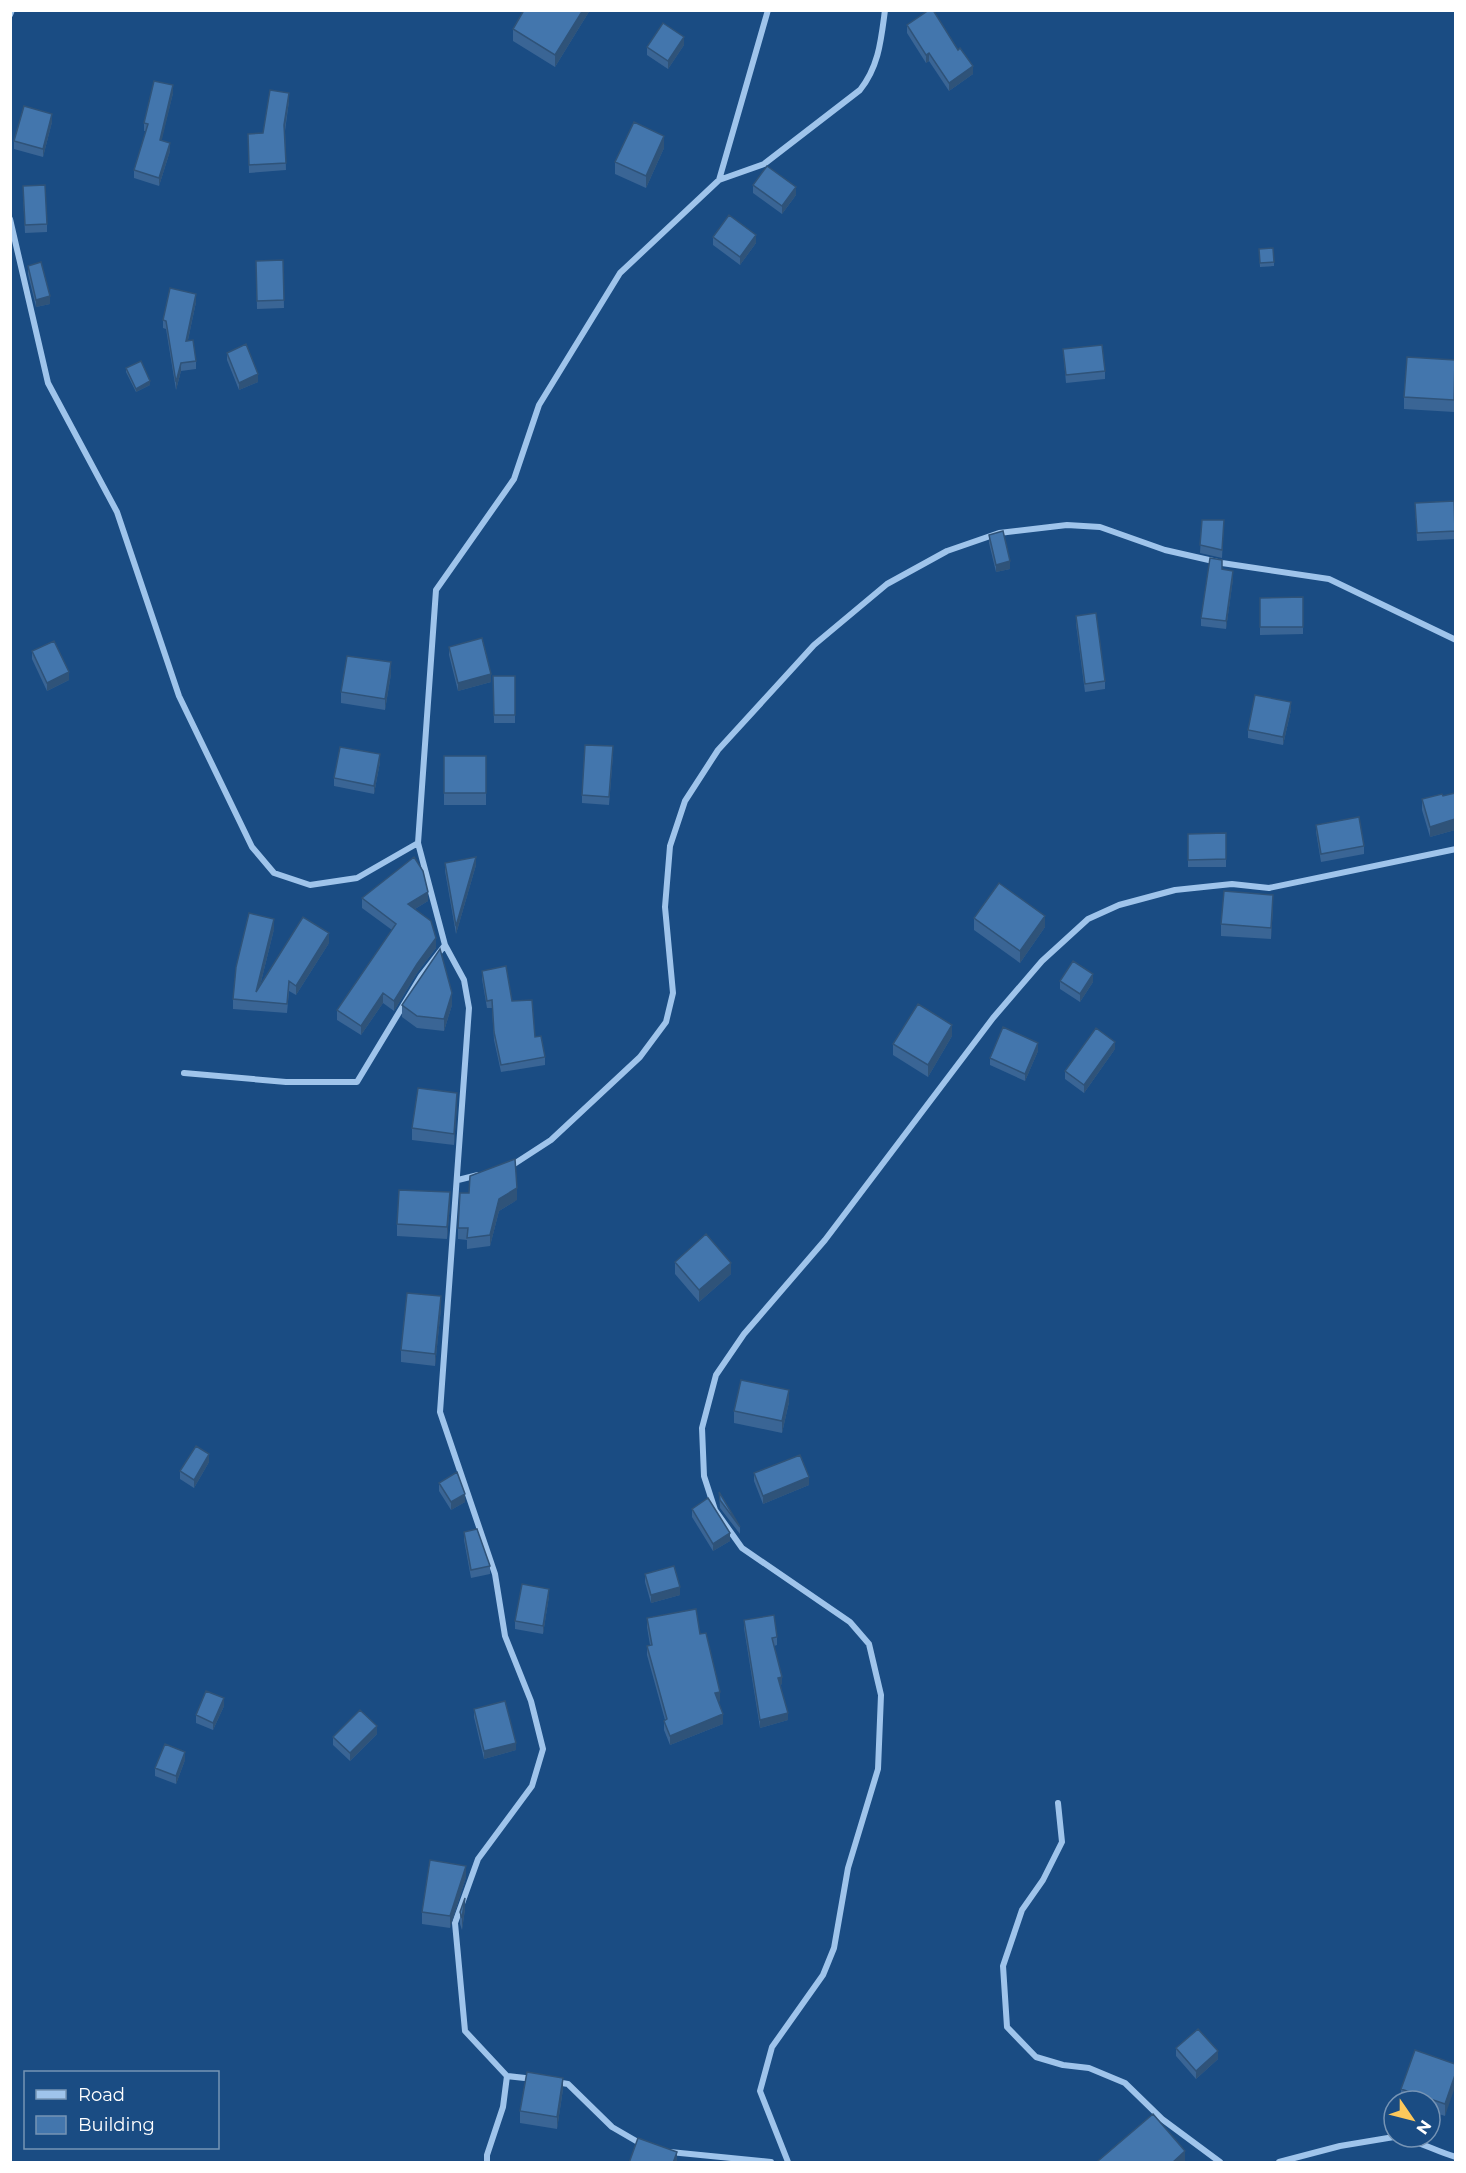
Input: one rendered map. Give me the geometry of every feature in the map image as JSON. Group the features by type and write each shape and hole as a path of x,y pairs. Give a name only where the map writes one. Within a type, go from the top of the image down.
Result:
{"street":[{"path":"10,15 12,10"},
{"path":"719,180 768,10"},
{"path":"538,2080 507,2076 465,2031 455,1923 478,1859 532,1786 543,1749 531,1701 505,1636 495,1574 440,1412 469,1008 464,980 445,945 418,843 436,590 514,479 539,405 620,273 719,180 764,164 860,90 872,75 879,54 885,10"},
{"path":"10,219 48,383 117,512 180,696 252,847 274,873 310,885 357,878 418,843"},
{"path":"500,1169 510,1166 551,1140 640,1057 666,1022 673,993 665,907 670,846 684,801 718,750 814,645 887,584 946,551 999,532 1067,525 1100,527 1165,550 1211,560 1329,579 1455,640"},
{"path":"788,2163 760,2091 772,2048 823,1975 834,1948 848,1868 878,1769 881,1695 869,1644 850,1622 742,1548 715,1510 704,1476 702,1428 716,1375 744,1334 825,1240 993,1018 1042,961 1088,919 1119,905 1175,890 1232,884 1269,888 1455,849"},
{"path":"184,1073 286,1082 357,1083 421,976 445,945"},
{"path":"458,1180 489,1172"},
{"path":"1058,1803 1062,1842 1043,1880 1022,1910 1003,1966 1007,2027 1036,2057 1063,2065 1089,2068 1125,2083 1162,2119 1220,2163"},
{"path":"488,2163 487,2155 503,2107 507,2076"},
{"path":"548,2081 568,2084 612,2127 647,2147"},
{"path":"1279,2163 1340,2146 1382,2139"},
{"path":"1432,2149 1455,2157"},
{"path":"658,2150 680,2155 771,2163"}],"building":[{"path":"524,10 583,10 555,55 513,29"},
{"path":"929,10 933,10 958,50 960,48 973,66 949,83 929,53 926,55 907,25"},
{"path":"663,23 684,37 668,61 647,47"},
{"path":"154,81 173,85 160,140 170,143 159,178 134,170 148,124 144,123"},
{"path":"270,90 289,93 284,125 286,163 249,165 248,134 263,133"},
{"path":"24,106 52,114 43,149 14,141"},
{"path":"634,122 664,136 646,176 615,162"},
{"path":"767,166 796,187 782,206 753,185"},
{"path":"45,185 47,224 25,225 23,186"},
{"path":"729,215 756,235 740,257 713,237"},
{"path":"1273,248 1274,262 1260,263 1259,249"},
{"path":"283,260 284,300 257,301 256,261"},
{"path":"41,262 50,296 36,300 28,266"},
{"path":"170,288 196,294 186,341 193,340 196,361 181,363 176,382 166,321 163,320"},
{"path":"246,344 258,374 239,383 227,353"},
{"path":"1102,345 1105,371 1066,375 1063,349"},
{"path":"1407,357 1455,360 1454,400 1404,397"},
{"path":"141,361 150,381 136,389 126,368"},
{"path":"1454,501 1455,531 1417,533 1415,503"},
{"path":"1202,520 1224,520 1222,550 1200,545"},
{"path":"1003,531 1010,561 996,565 989,535"},
{"path":"1210,558 1222,560 1222,569 1233,571 1226,621 1201,618"},
{"path":"1303,597 1303,627 1260,627 1260,598"},
{"path":"1096,613 1105,681 1085,684 1076,616"},
{"path":"482,638 491,674 458,683 449,647"},
{"path":"54,641 69,672 47,683 32,651"},
{"path":"347,656 391,662 385,699 341,692"},
{"path":"493,676 515,676 515,715 494,715"},
{"path":"1255,695 1291,702 1283,737 1248,730"},
{"path":"585,745 613,746 609,797 582,795"},
{"path":"340,747 380,754 374,786 334,778"},
{"path":"444,756 486,756 486,793 444,793"},
{"path":"1455,793 1455,819 1430,827 1422,799"},
{"path":"1359,817 1364,846 1321,854 1316,825"},
{"path":"1226,833 1226,859 1188,860 1188,834"},
{"path":"414,857 423,871 428,892 408,904 431,921 436,938 394,1001 383,993 361,1026 337,1010 396,924 362,898"},
{"path":"476,857 456,926 445,863"},
{"path":"999,883 1045,916 1020,951 974,918"},
{"path":"1224,891 1273,895 1271,928 1221,924"},
{"path":"249,913 274,919 256,992 303,917 329,933 296,986 289,981 287,1004 233,999 236,967"},
{"path":"440,949 452,993 444,1019 417,1016 402,1005"},
{"path":"1073,961 1093,974 1080,994 1060,981"},
{"path":"506,966 512,1001 532,1000 535,1037 541,1036 545,1057 501,1065 494,1032 492,1000 487,1001 482,971"},
{"path":"918,1004 952,1025 928,1065 893,1044"},
{"path":"1003,1027 1038,1043 1025,1074 990,1058"},
{"path":"1096,1028 1115,1042 1084,1085 1065,1071"},
{"path":"418,1088 457,1093 454,1134 412,1128"},
{"path":"515,1159 517,1188 499,1199 490,1235 467,1238 468,1228 458,1228 460,1193 469,1193 470,1176"},
{"path":"399,1190 450,1192 447,1227 397,1224"},
{"path":"706,1234 731,1263 699,1290 675,1262"},
{"path":"407,1293 441,1296 435,1354 401,1350"},
{"path":"741,1380 789,1390 782,1421 734,1411"},
{"path":"196,1446 209,1454 194,1480 180,1471"},
{"path":"800,1455 809,1477 763,1496 754,1473"},
{"path":"457,1472 465,1494 451,1502 439,1483"},
{"path":"719,1492 740,1527 720,1500"},
{"path":"708,1498 730,1533 713,1544 692,1509"},
{"path":"477,1529 490,1566 471,1570 464,1532"},
{"path":"674,1566 680,1587 651,1595 645,1574"},
{"path":"522,1584 549,1589 543,1626 515,1621"},
{"path":"696,1609 700,1634 706,1633 720,1692 715,1693 723,1714 670,1736 664,1721 667,1719 647,1646 652,1645 647,1618"},
{"path":"774,1615 777,1637 772,1638 782,1677 778,1678 788,1713 760,1720 744,1620"},
{"path":"206,1691 224,1698 213,1723 196,1715"},
{"path":"505,1701 516,1743 484,1751 474,1709"},
{"path":"360,1710 377,1726 350,1753 333,1737"},
{"path":"165,1744 185,1752 176,1776 155,1768"},
{"path":"430,1860 466,1866 450,1916 422,1912"},
{"path":"465,1898 462,1918 460,1912"},
{"path":"1198,2029 1218,2051 1196,2071 1176,2048"},
{"path":"1415,2050 1455,2064 1455,2075 1445,2104 1442,2103 1442,2089 1401,2089"},
{"path":"527,2072 563,2078 557,2117 520,2111"},
{"path":"1153,2114 1185,2151 1172,2163 1099,2163 1098,2161"},
{"path":"638,2138 677,2152 673,2163 629,2163"}]}
